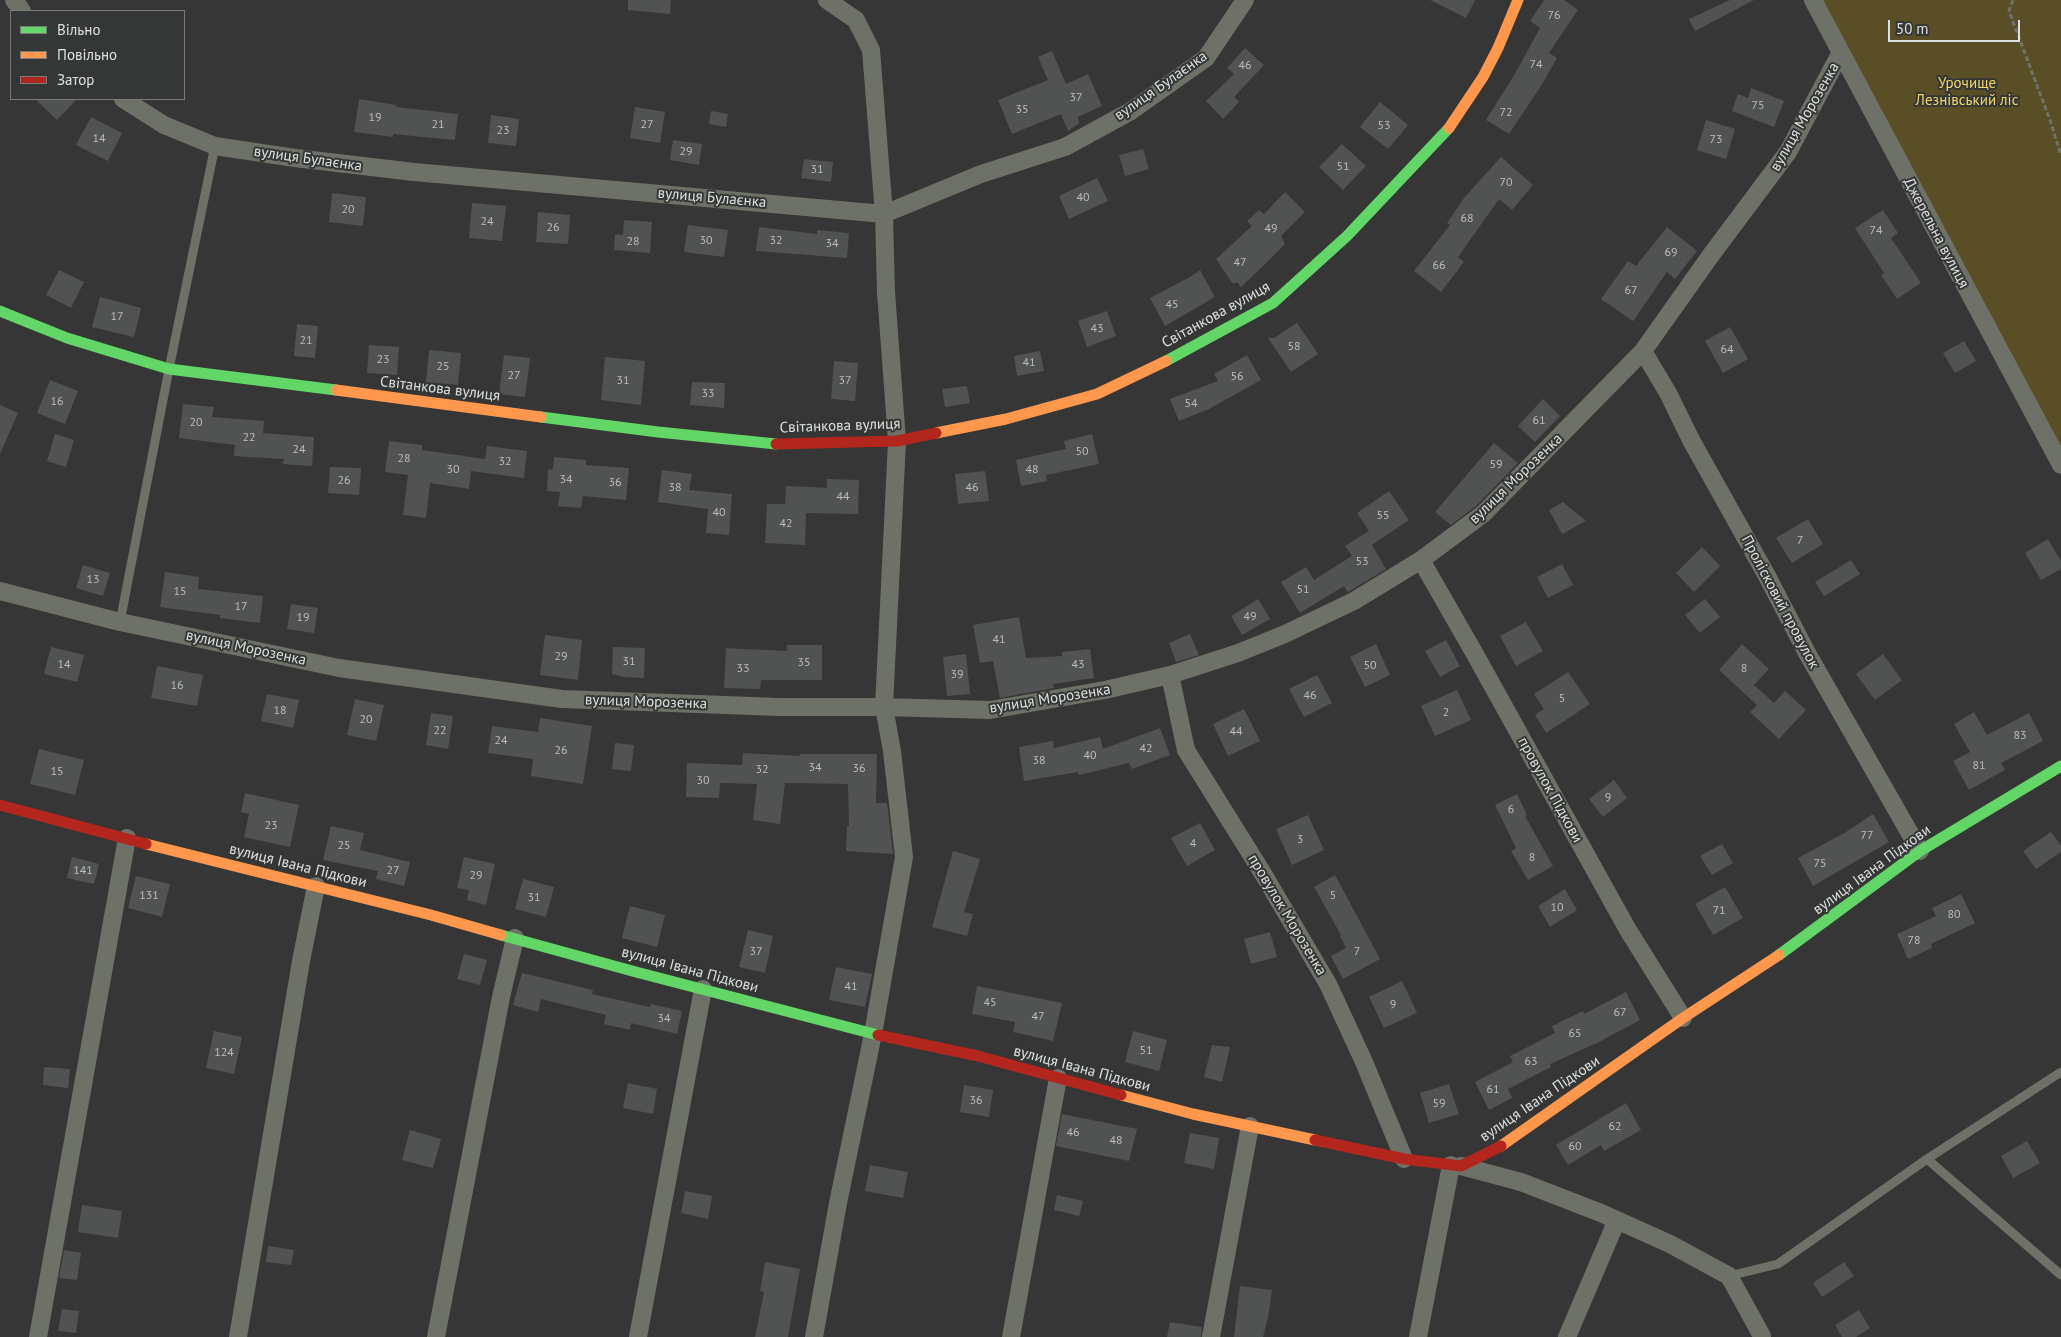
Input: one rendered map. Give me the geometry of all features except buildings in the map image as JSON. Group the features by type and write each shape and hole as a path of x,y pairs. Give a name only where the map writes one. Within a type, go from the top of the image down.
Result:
{"street":[{"path":"814,1337 838,1203 873,1034 904,858 892,751 884,707 897,442 886,292 884,214 871,50 856,20 827,0"},
{"name":"вулиця Булаєнка","path":"125,100 164,125 215,146 295,158 414,172 884,214 981,174 1065,147 1131,111 1206,58 1246,0"},
{"name":"Світанкова вулиця","path":"0,311 67,338 169,368 668,433 777,444 897,442 1006,419 1096,394 1186,351 1273,303 1347,236 1450,127 1484,77 1518,0"},
{"name":"Джерельна вулиця","path":"1813,0 1840,54 2061,465"},
{"name":"вулиця Морозенка","path":"0,590 120,622 339,668 562,699 779,707 990,710 1105,690 1170,675 1238,653 1285,634 1354,601 1421,560 1484,514 1643,352 1711,255 1788,152 1840,54"},
{"name":"Пролісковий провулок","path":"1643,352 1668,393 1768,576 1807,653 1920,851"},
{"name":"провулок Підкови","path":"1421,560 1623,922 1683,1018"},
{"name":"провулок Морозенка","path":"1170,675 1186,750 1262,872 1328,984 1364,1062 1404,1158"},
{"name":"вулиця Івана Підкови","path":"0,804 431,915 703,990 873,1034 978,1056 1194,1114 1404,1158 1456,1166 1502,1146 1683,1018 1792,947 1920,851 2061,766"},
{"path":"38,1337 127,838"},
{"path":"238,1337 297,981 316,886"},
{"path":"436,1337 501,997 515,938"},
{"path":"638,1337 703,990"},
{"path":"1011,1337 1058,1078"},
{"path":"1211,1337 1250,1126"},
{"path":"1418,1337 1456,1166 1521,1182 1617,1220 1670,1244 1729,1276 1762,1336"},
{"path":"1567,1337 1617,1220"}],"lane":[{"path":"120,622 169,368 215,146"},
{"path":"1729,1276 1778,1264 1927,1158 2061,1072"},
{"path":"1927,1158 2061,1276"}],"path":[{"path":"2013,0 2009,11 2050,120 2061,155"}],"green space":[{"name":"Урочище Лезнівський ліс","path":"1813,0 2061,0 2061,465"}],"traffic: fast":[{"path":"1166,361 1273,303 1347,236 1449,128"},
{"path":"0,311 67,338 169,369 336,390"},
{"path":"541,417 658,432 776,444"},
{"path":"1779,955 1920,851 2061,766"},
{"path":"501,935 878,1035"}],"traffic: slow":[{"path":"1449,128 1483,77 1498,48 1518,0"},
{"path":"936,433 1006,419 1097,394 1166,361"},
{"path":"336,390 541,417"},
{"path":"146,844 431,915 501,935"},
{"path":"1501,1146 1683,1018 1779,955"},
{"path":"1121,1095 1193,1114 1315,1140"}],"traffic: jam":[{"path":"776,444 897,441 936,433"},
{"path":"0,805 146,844"},
{"path":"878,1035 978,1056 1121,1095"},
{"path":"1315,1140 1404,1159 1461,1166 1501,1146"}]}
